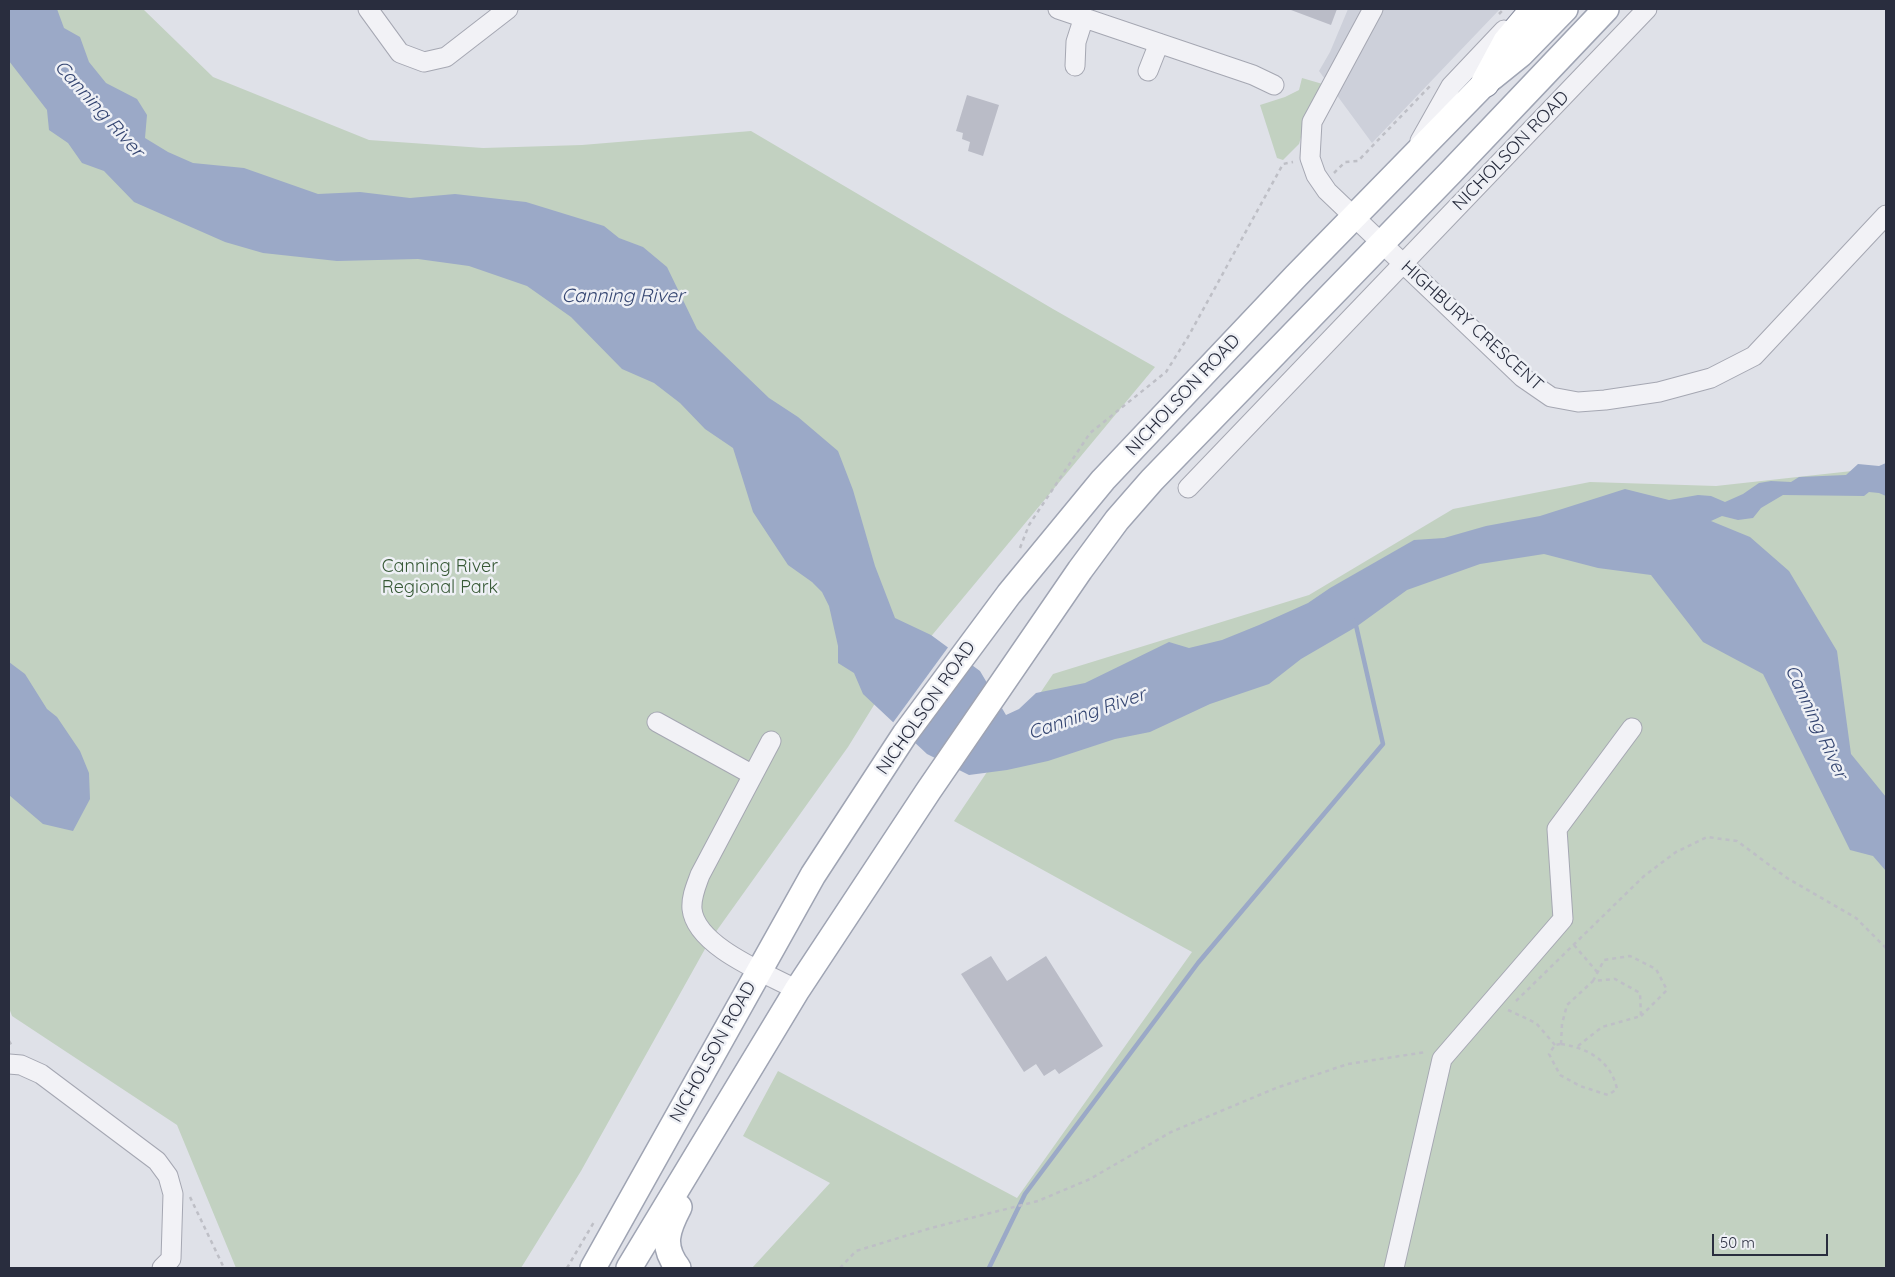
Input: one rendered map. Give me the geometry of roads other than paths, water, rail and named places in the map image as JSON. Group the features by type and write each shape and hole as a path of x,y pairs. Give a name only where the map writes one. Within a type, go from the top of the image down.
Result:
{"highway":[{"path":"1485,82 1507,42 1535,9"}],"main road":[{"name":"NICHOLSON ROAD","path":"593,1268 813,875 872,783 939,687 1009,594 1103,480 1354,216 1485,82 1521,54 1565,9"},
{"name":"NICHOLSON ROAD","path":"629,1268 797,990 929,790 1080,570 1123,514 1152,480 1382,244 1606,9"},
{"path":"678,1268 668,1251 668,1230 695,1180 700,1150"},
{"path":"617,1228 617,1248 624,1268"}],"street":[{"path":"368,9 400,53 424,62 446,57 508,9"},
{"path":"1058,9 1252,75 1274,85"},
{"path":"1373,9 1312,122 1310,158 1316,175 1327,192 1382,244"},
{"path":"1410,159 1451,86 1490,47 1522,9"},
{"name":"NICHOLSON ROAD","path":"1188,488 1647,9"},
{"path":"1075,66 1076,42 1084,17"},
{"path":"1148,71 1159,43"},
{"name":"HIGHBURY CRESCENT","path":"1382,244 1522,377 1551,397 1578,402 1659,392 1711,378 1754,356 1886,215"},
{"path":"657,722 753,775"},
{"path":"1394,1268 1442,1059 1563,919 1557,829 1632,728"},
{"path":"771,741 700,875 694,892 692,910 698,926 710,940 730,954 797,990"},
{"path":"9,1064 21,1065 41,1074 157,1161 168,1176 173,1194 171,1259 162,1268"}],"water":[{"name":"Canning River","path":"9,9 57,9 64,28 80,37 89,62 106,83 137,99 147,115 145,138 168,152 193,163 244,168 318,194 360,192 410,198 455,194 526,202 604,226 619,238 643,247 667,267 697,329 769,398 798,417 838,451 853,490 875,566 895,618 931,635 980,671 1006,715 1019,709 1036,693 1085,683 1169,642 1189,648 1222,640 1259,625 1308,603 1330,588 1414,540 1444,538 1486,526 1540,516 1625,489 1669,500 1698,495 1711,496 1725,502 1743,494 1759,483 1771,481 1791,482 1799,477 1846,475 1858,464 1879,466 1886,463 1886,496 1869,492 1864,496 1783,495 1761,508 1753,518 1738,520 1722,516 1711,521 1750,537 1789,571 1837,651 1851,754 1886,797 1886,871 1873,856 1850,850 1763,674 1703,642 1651,575 1598,568 1544,554 1480,564 1407,590 1356,627 1301,659 1269,684 1210,704 1150,732 1115,739 1048,761 1007,770 969,775 927,754 863,694 854,673 838,663 838,646 829,606 822,592 812,582 788,565 753,512 733,448 705,429 680,403 654,383 622,369 571,317 527,286 469,266 418,259 337,261 263,253 225,242 134,202 104,171 82,163 68,143 49,130 47,110 9,61"},
{"path":"9,662 25,674 47,709 57,717 80,751 89,773 90,799 73,831 43,824 9,795"}],"waterway":[{"path":"989,1268 1025,1194 1198,963 1383,744 1355,621"}],"park label":[{"name":"Canning River Regional Park","path":"440,577"}]}
